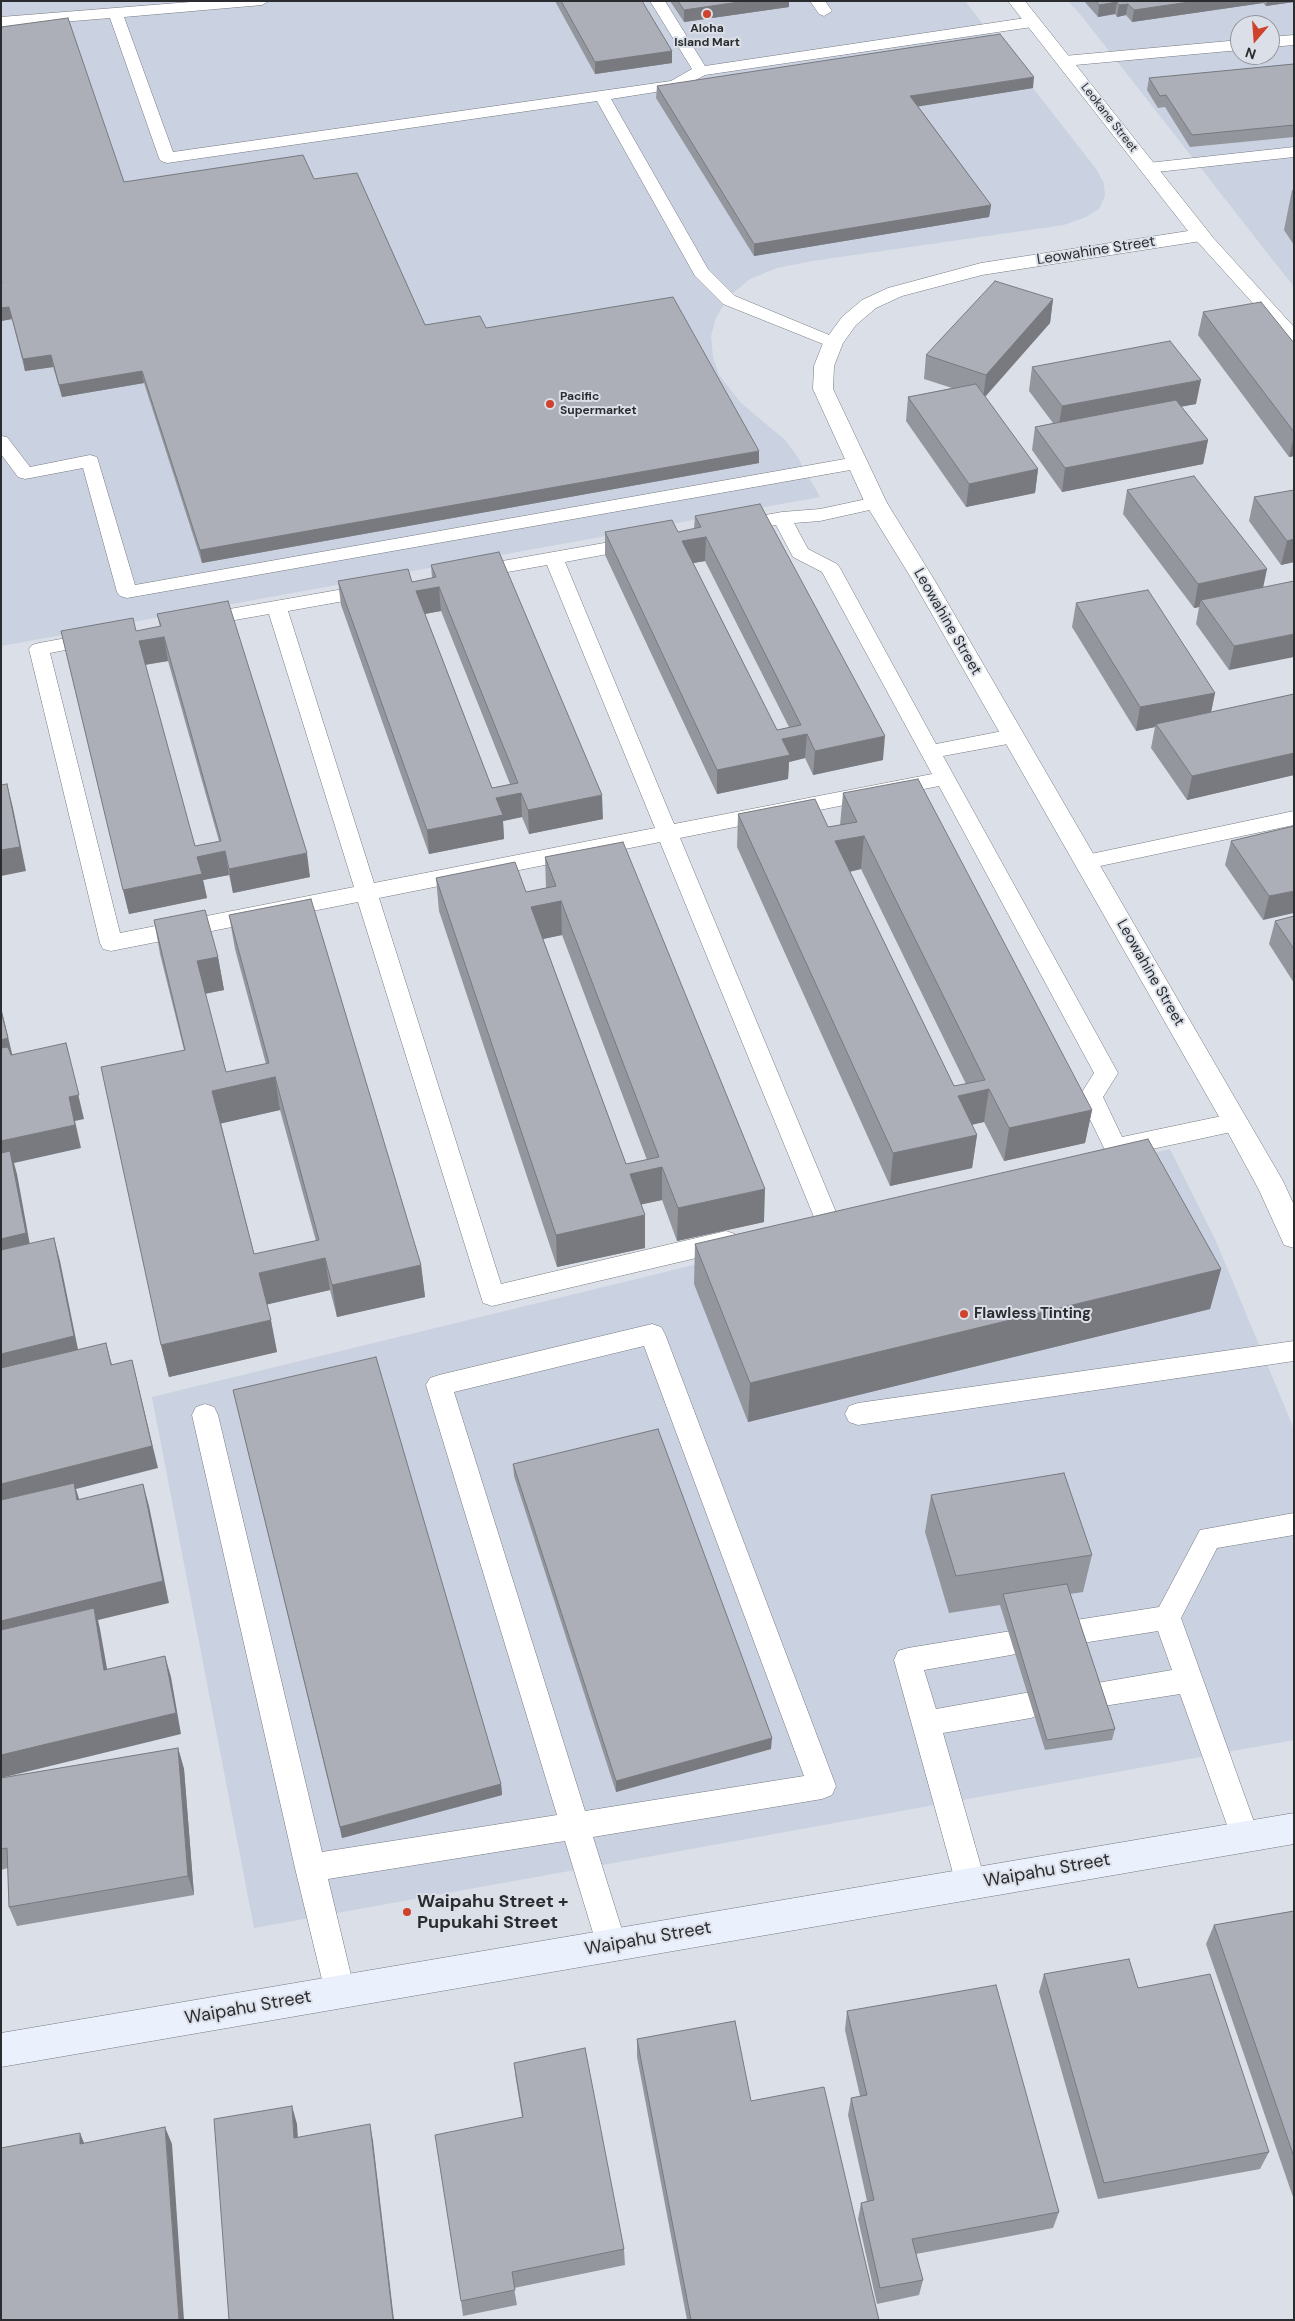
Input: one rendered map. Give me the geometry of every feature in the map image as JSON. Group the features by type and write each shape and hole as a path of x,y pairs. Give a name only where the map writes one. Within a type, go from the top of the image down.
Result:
{"street":[{"name":"Leokane Street","path":"1016,1 1201,235"},
{"name":"Leowahine Street","path":"1201,235 981,269 895,292 869,304 849,321 833,342 824,366 823,390 876,503 924,581 1236,1122 1273,1190 1294,1237"},
{"name":"Waipahu Street","path":"1,2050 1294,1828"}],"lane":[{"path":"1,22 262,1"},
{"path":"657,1 701,71"},
{"path":"115,12 167,158 675,85 701,71 1032,22"},
{"path":"1280,41 1294,40"},
{"path":"1064,62 1230,46"},
{"path":"602,96 701,272 729,300 833,342"},
{"path":"1148,168 1294,152"},
{"path":"1201,235 1294,338"},
{"path":"1,441 24,473 90,461 128,592 856,462"},
{"path":"715,530 782,518 820,515 876,503"},
{"path":"782,518 800,553 830,568 1106,1073 1091,1097 1106,1150 1236,1122"},
{"path":"459,575 658,540"},
{"path":"554,558 826,1217"},
{"path":"182,623 392,586"},
{"path":"278,607 492,1296 749,1235"},
{"path":"115,635 39,648 111,944 945,778"},
{"path":"930,752 1013,736"},
{"path":"1086,862 1294,818"},
{"path":"310,1868 575,1826 822,1786 652,1334 439,1385 575,1826 612,1946"},
{"path":"858,1414 1294,1351"},
{"path":"205,1415 340,1992"},
{"path":"1245,1836 1167,1618 1209,1538 1294,1524"},
{"path":"1076,1632 1167,1618"},
{"path":"971,1884 908,1660 1011,1643"},
{"path":"1096,1695 1189,1680"},
{"path":"926,1723 1031,1706"}],"shaded area":[{"path":"1,1 965,1 1097,170 1104,184 1105,196 1099,209 1086,217 1064,225 812,261 777,268 750,279 728,297 716,318 711,336 713,357 719,375 741,403 784,439 797,456 820,497 1,646"},
{"path":"1068,1 1294,1 1294,287 1080,14"},
{"path":"1170,1149 1215,1239 1294,1429 1294,1740 254,1928 152,1397"}],"building":[{"path":"561,1 642,1 672,51 595,62"},
{"path":"678,1 746,1 684,10"},
{"path":"1096,1 1196,1 1134,10 1128,4 1119,5 1117,2 1099,5"},
{"path":"68,18 124,182 303,155 314,179 357,173 425,325 480,316 486,328 673,297 759,451 200,550 142,371 59,385 51,355 23,359 9,307 1,308 1,27"},
{"path":"1000,34 1034,77 910,96 991,205 754,244 657,86"},
{"path":"1294,64 1294,125 1192,135 1166,95 1160,96 1149,78"},
{"path":"995,281 1053,299 986,375 926,355"},
{"path":"1261,302 1294,343 1294,432 1203,312"},
{"path":"1170,341 1201,380 1062,406 1032,367"},
{"path":"976,384 1038,469 969,484 908,397"},
{"path":"1176,400 1208,440 1065,468 1035,427"},
{"path":"1194,476 1267,569 1198,584 1127,490"},
{"path":"1294,490 1294,539 1287,541 1254,497"},
{"path":"760,504 885,736 815,751 807,734 782,739 790,755 717,770 605,532 672,520 678,532 701,527 695,516","holes":["706,537 801,725 777,730 682,541"]},
{"path":"499,552 602,795 528,810 521,793 496,798 503,815 427,830 338,581 408,569 412,582 436,577 431,565","holes":["439,587 518,783 492,788 416,591"]},
{"path":"1294,581 1294,634 1234,646 1201,600"},
{"path":"1148,590 1215,693 1140,707 1076,603"},
{"path":"228,601 307,853 229,869 225,851 197,857 202,874 123,890 61,631 133,618 136,631 161,626 157,614","holes":["164,637 221,841 195,846 139,641"]},
{"path":"1294,694 1294,753 1192,776 1156,724"},
{"path":"918,779 1092,1110 1009,1128 989,1089 958,1096 977,1135 893,1153 738,814 815,799 828,827 857,822 843,793","holes":["864,836 985,1080 954,1086 835,841"]},
{"path":"7,784 20,847 1,850 1,785"},
{"path":"1294,826 1294,891 1269,896 1231,841"},
{"path":"623,842 765,1189 678,1208 662,1167 630,1174 645,1215 556,1235 436,878 515,862 526,892 556,886 545,857","holes":["561,901 659,1157 626,1164 531,907"]},
{"path":"311,899 421,1265 332,1285 325,1258 259,1273 271,1320 161,1345 101,1067 185,1050 154,920 205,910 218,957 197,961 226,1072 269,1063 229,915","holes":["275,1077 319,1240 254,1254 212,1091"]},
{"path":"1294,916 1294,949 1275,921"},
{"path":"1,1011 8,1038 1,1040"},
{"path":"66,1043 79,1095 69,1097 75,1125 1,1141 1,1048 8,1047 11,1055"},
{"path":"1148,1139 1221,1269 750,1383 695,1244"},
{"path":"10,1151 26,1233 1,1239 1,1153"},
{"path":"54,1238 74,1336 1,1354 1,1250"},
{"path":"106,1343 111,1365 132,1360 152,1446 1,1484 1,1368"},
{"path":"376,1357 501,1784 340,1827 233,1390"},
{"path":"658,1429 772,1738 616,1781 513,1464"},
{"path":"1064,1473 1092,1555 956,1576 931,1495"},
{"path":"74,1483 77,1500 143,1484 163,1581 1,1621 1,1500"},
{"path":"1067,1584 1115,1729 1047,1740 1003,1594"},
{"path":"94,1608 104,1670 165,1656 176,1713 1,1755 1,1630"},
{"path":"178,1748 188,1876 9,1907 7,1848 1,1849 1,1778"},
{"path":"1294,1911 1294,2157 1214,1925"},
{"path":"1129,1959 1138,1988 1210,1974 1269,2152 1104,2183 1044,1974"},
{"path":"996,1985 1059,2212 912,2239 923,2280 880,2288 861,2203 874,2200 851,2098 867,2095 847,2011"},
{"path":"735,2021 751,2101 824,2087 879,2320 691,2320 637,2039"},
{"path":"585,2048 624,2249 512,2272 515,2290 461,2301 435,2135 523,2117 514,2063"},
{"path":"292,2106 294,2138 370,2124 393,2320 229,2320 214,2119"},
{"path":"165,2127 179,2320 1,2320 1,2148 80,2133 80,2144"}],"place":[{"name":"Aloha Island Mart","path":"707,14"},
{"name":"Pacific Supermarket","path":"550,404"},
{"name":"Flawless Tinting","path":"964,1314"},
{"name":"Waipahu Street + Pupukahi Street","path":"407,1912"}]}
